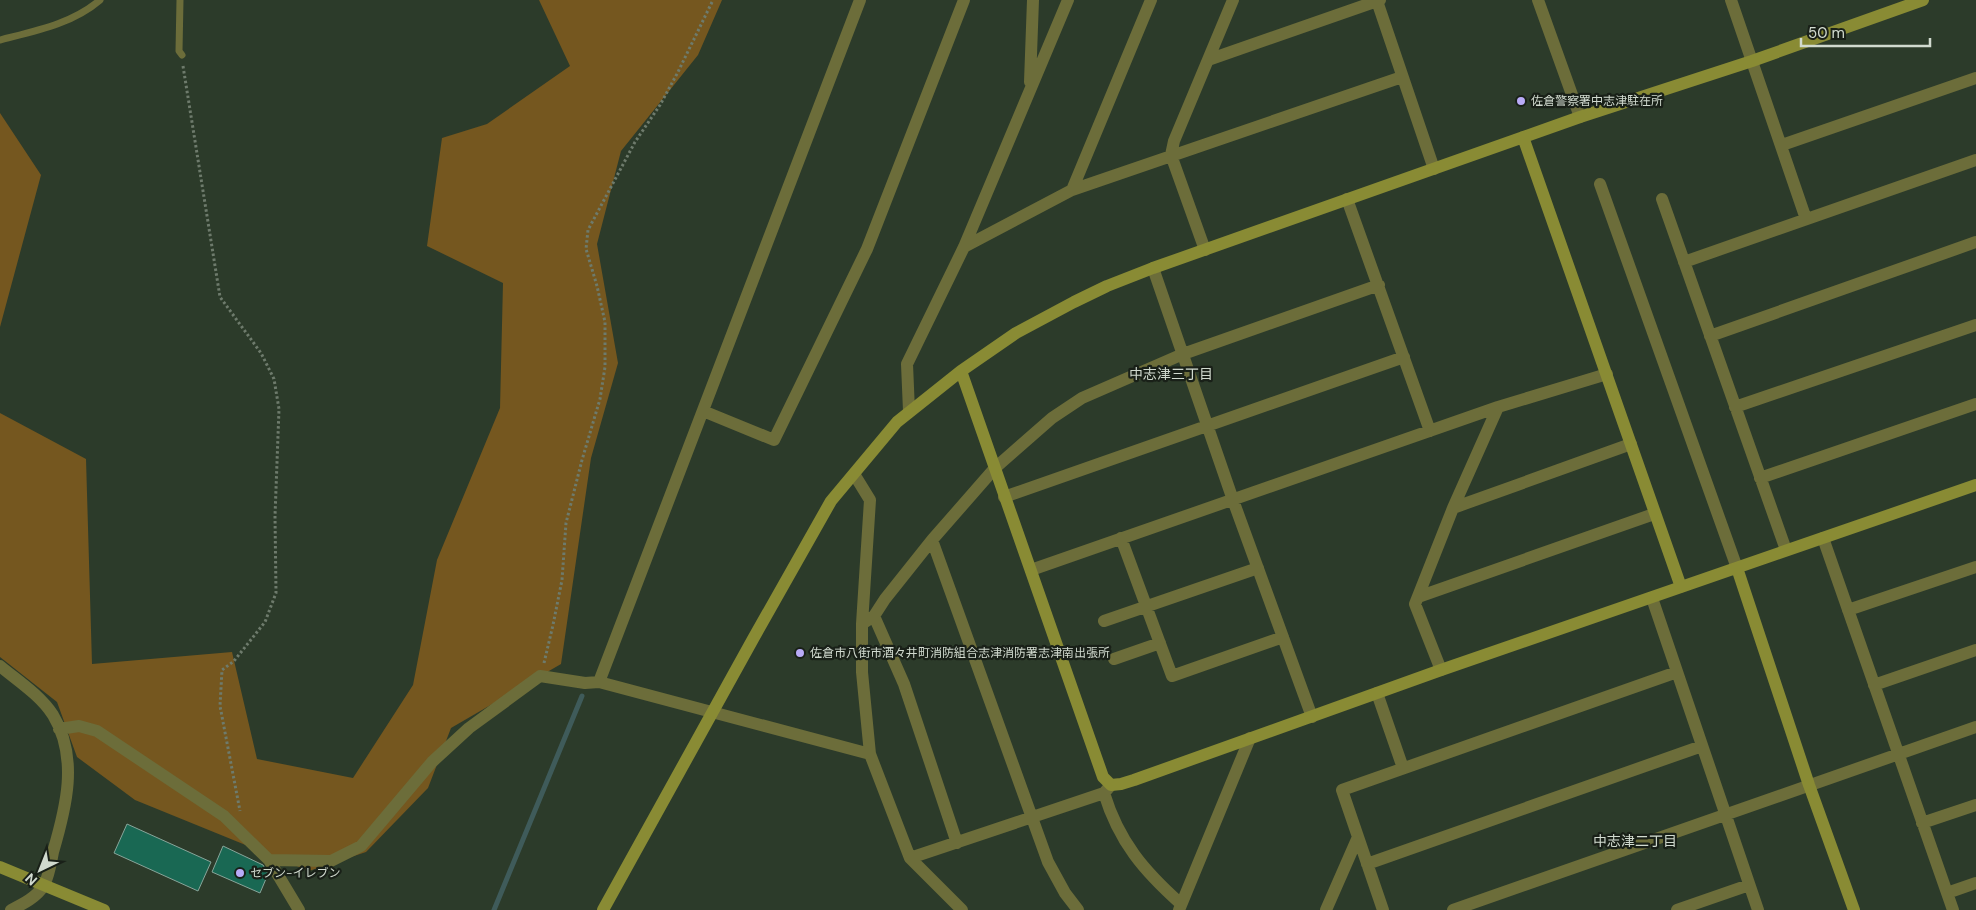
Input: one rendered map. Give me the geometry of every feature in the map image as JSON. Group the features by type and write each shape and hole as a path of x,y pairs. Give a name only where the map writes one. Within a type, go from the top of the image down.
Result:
{"street":[{"path":"599,682 860,0"},
{"path":"703,411 774,440 867,249 964,0"},
{"path":"1030,90 1033,0"},
{"path":"910,411 907,364 964,247 1068,0"},
{"path":"1072,190 1151,0"},
{"path":"1205,250 1171,155 1174,141 1233,0"},
{"path":"1538,0 1580,117"},
{"path":"1730,0 1806,219"},
{"path":"603,910 712,711 832,501 897,422 961,371 1042,318 1107,286 1153,268 1580,117 1752,61 1923,0"},
{"path":"1208,60 1378,1 1434,169"},
{"path":"964,247 1072,190 1402,77"},
{"path":"1782,146 1976,78"},
{"path":"1523,137 1681,587"},
{"path":"1684,262 1976,160"},
{"path":"1600,184 1737,568 1809,785 1854,910"},
{"path":"1347,199 1430,431"},
{"path":"1662,199 1786,550"},
{"path":"1710,336 1976,242"},
{"path":"1153,268 1233,500 1312,717"},
{"path":"862,624 874,616 885,599 932,540 995,468 1052,418 1082,398 1183,354 1378,286"},
{"path":"1735,408 1976,325"},
{"path":"1004,497 1404,357"},
{"path":"961,371 1108,789 1120,833 1131,852 1180,907 1250,738"},
{"path":"1031,570 1498,407 1607,374"},
{"path":"1760,478 1976,404"},
{"path":"1441,670 1415,604 1453,508 1498,407"},
{"path":"1453,508 1631,444"},
{"path":"854,474 870,500 862,624 862,672 870,754 910,858 962,910"},
{"path":"910,858 1031,817 1441,670 1976,485"},
{"path":"1418,597 1654,514"},
{"path":"1121,538 1172,676 1283,637"},
{"path":"1823,538 1953,910"},
{"path":"932,540 1048,862 1065,893 1078,910"},
{"path":"1848,610 1976,567"},
{"path":"1104,621 1258,568"},
{"path":"1652,598 1758,910"},
{"path":"874,616 904,684 957,843"},
{"path":"1114,659 1160,643"},
{"path":"1874,685 1976,650"},
{"path":"0,666 30,690 53,715 64,741 69,776 67,799 44,884 30,900 11,910"},
{"path":"1383,910 1342,790 1676,672"},
{"path":"268,860 332,861 361,846 432,762 469,728 540,676 585,683 599,682 870,754"},
{"path":"1377,693 1403,768"},
{"path":"59,729 79,726 97,731 224,816 268,860 299,910"},
{"path":"1453,910 1976,727"},
{"path":"1367,864 1702,746"},
{"path":"1922,823 1976,805"},
{"path":"1326,910 1358,837"},
{"path":"0,867 104,910"},
{"path":"1947,893 1976,883"},
{"path":"1677,910 1750,885"}],"lane":[{"path":"0,40 70,19 89,10 100,0"},
{"path":"180,0 179,51 182,56"}],"path":[{"path":"540,676 554,626 562,580 566,524 579,468 600,399 605,367 605,322 586,249 588,230 635,142 660,105 678,72 713,0"},
{"path":"182,56 220,297 261,353 274,379 279,409 275,516 276,593 265,622 234,661 222,670 220,706 244,836"}],"shaded area":[{"path":"539,0 722,0 698,55 621,151 597,244 618,363 591,458 561,664 451,728 428,788 366,852 309,871 135,800 77,757 57,702 0,657 0,413 86,459 92,664 232,652 257,759 353,778 413,685 437,560 500,408 503,283 427,246 442,138 487,124 570,66"},
{"path":"0,113 41,175 0,327"}],"building":[{"path":"127,824 211,862 198,891 114,853"},
{"path":"223,846 263,865 268,874 260,893 212,872"}],"waterway":[{"path":"494,910 582,696"}],"place":[{"name":"佐倉警察署中志津駐在所","path":"1521,101"},
{"name":"佐倉市八街市酒々井町消防組合志津消防署志津南出張所","path":"800,653"},
{"name":"セブン-イレブン","path":"240,873"}],"district":[{"name":"中志津三丁目","path":"1171,374"},
{"name":"中志津二丁目","path":"1635,841"}]}
